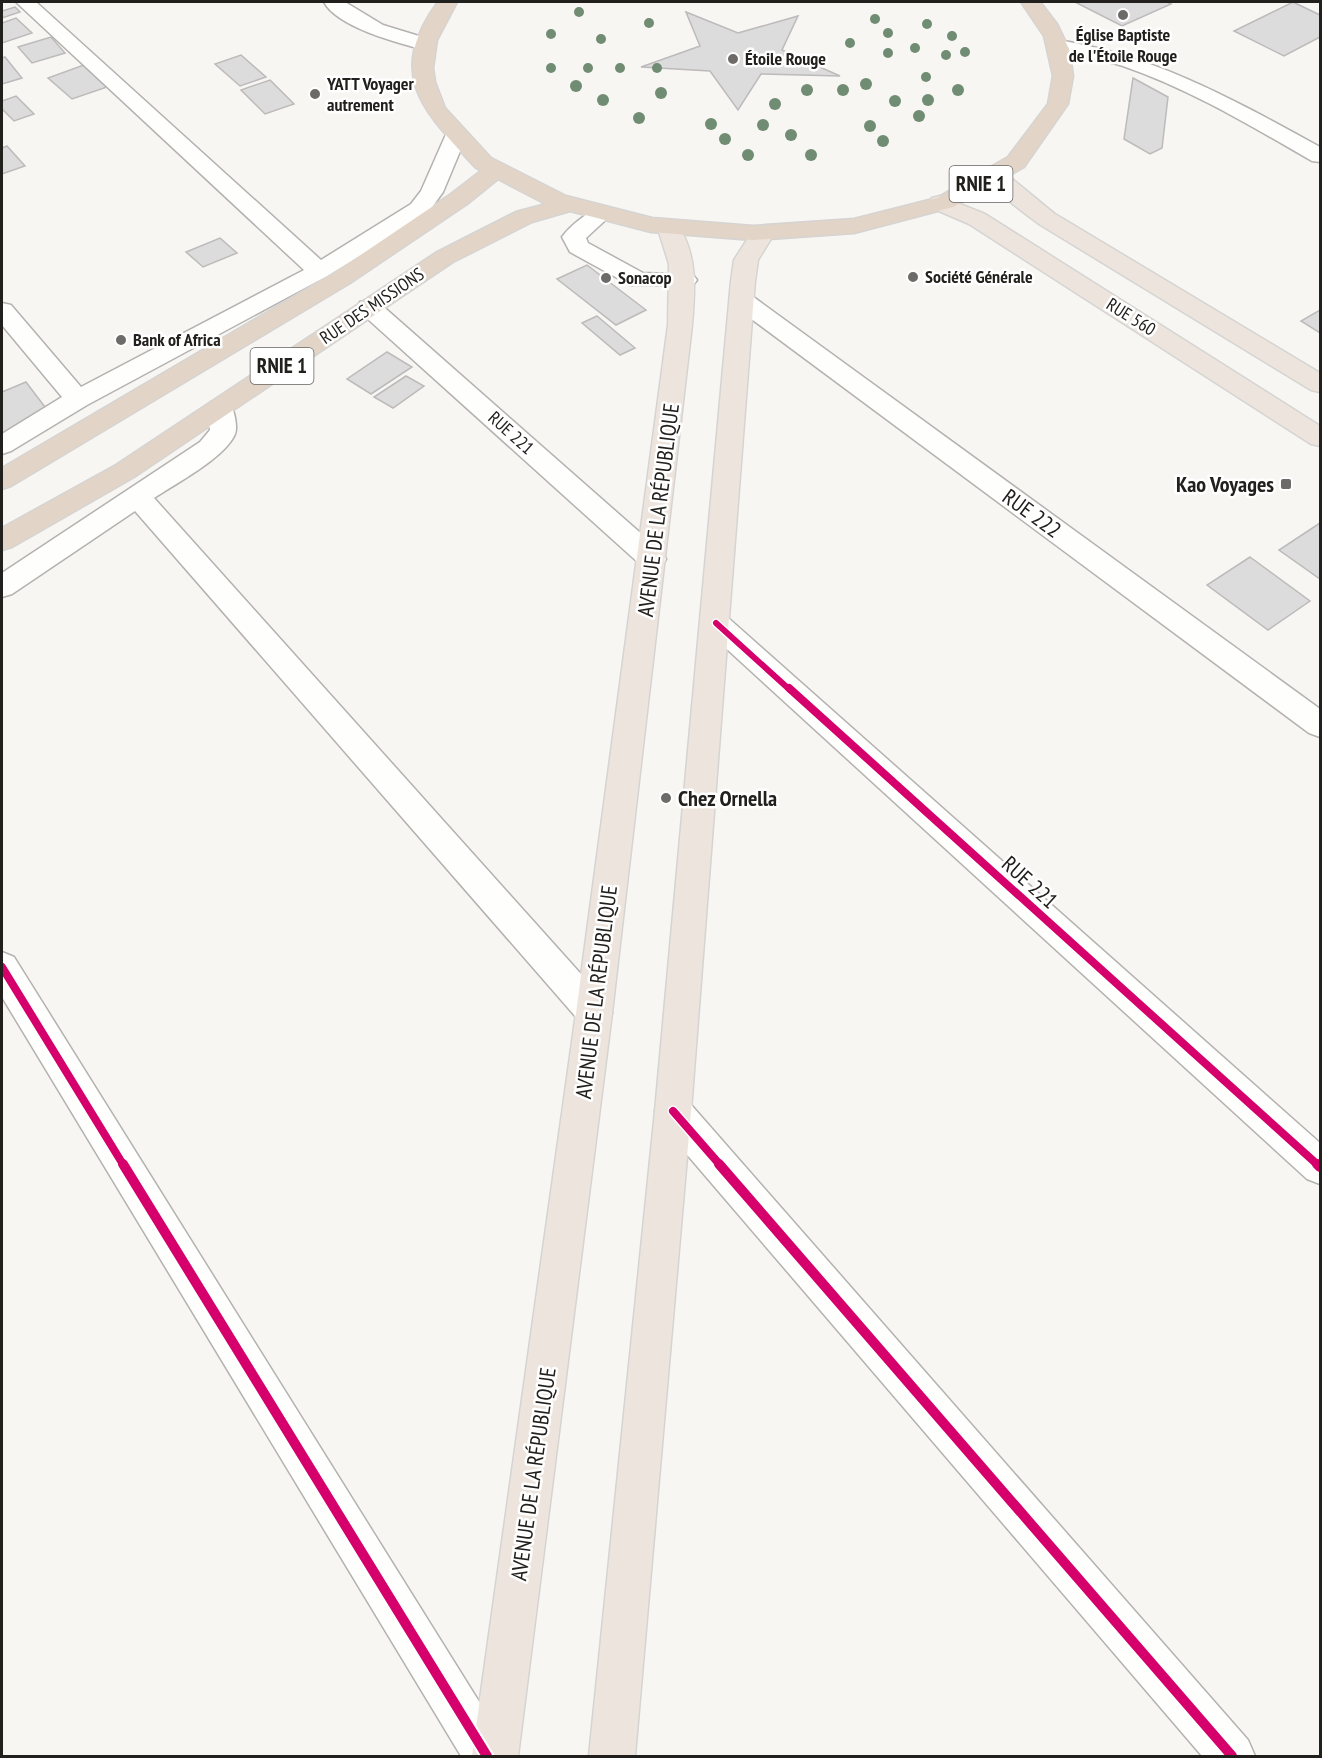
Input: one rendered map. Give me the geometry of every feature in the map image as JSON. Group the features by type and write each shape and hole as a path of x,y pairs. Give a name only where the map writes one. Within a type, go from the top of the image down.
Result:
{"highway":[{"name":"RNIE 1","path":"447,2 432,24 425,44 422,67 429,99 455,137 496,170 529,189 567,205 600,214 669,229 762,234 806,232 903,215 940,202 996,175 1029,148 1055,112 1064,75 1058,46 1049,26 1030,2"},
{"name":"RUE DES MISSIONS","path":"2,480 342,278 459,199 496,170"},
{"name":"RUE DES MISSIONS","path":"2,540 125,471 445,257 524,217 567,205"}],"main road":[{"name":"RUE 560","path":"996,175 1016,196 1047,219 1320,384"},
{"name":"RUE 560","path":"940,202 977,219 1320,438"},
{"name":"AVENUE DE LA RÉPUBLIQUE","path":"495,1756 594,1013 685,280 678,243 669,229"},
{"path":"612,1756 673,1111 746,260 762,234"}],"street":[{"path":"25,2 319,271"},
{"path":"333,2 355,20 379,33 425,44"},
{"path":"1058,46 1105,52 1168,75 1320,156"},
{"path":"2,446 78,399 319,271 418,209 428,200 455,137"},
{"path":"600,214 574,237 578,247 638,280 685,280"},
{"name":"RUE 222","path":"743,301 1320,726"},
{"name":"RUE 221","path":"369,307 652,559"},
{"path":"2,310 78,399"},
{"path":"2,587 217,440 223,432 220,408"},
{"path":"136,495 594,1013"},
{"name":"RUE 221","path":"716,622 1320,1167"},
{"path":"2,967 487,1756"},
{"path":"673,1111 1232,1756"}],"building":[{"name":"Église Baptiste de l'Étoile Rouge","path":"1075,2 1167,2 1171,4 1122,26"},
{"path":"1293,2 1320,15 1320,37 1284,56 1234,31"},
{"path":"15,7 20,12 2,18 2,11"},
{"name":"Étoile Rouge","path":"686,12 738,33 798,16 782,50 840,76 761,74 738,110 710,71 641,67 700,46"},
{"path":"16,18 32,33 2,43 2,23"},
{"path":"51,37 65,53 32,63 18,47"},
{"path":"241,55 266,77 240,86 215,64"},
{"path":"5,57 22,78 2,84 2,58"},
{"path":"89,63 113,85 72,99 48,78"},
{"path":"1133,78 1168,97 1162,148 1150,154 1124,139"},
{"path":"270,80 294,104 265,114 241,90"},
{"path":"16,96 34,114 14,121 2,109 2,101"},
{"path":"7,146 25,166 2,174 2,148"},
{"path":"220,238 237,253 203,267 186,252"},
{"path":"587,265 646,310 616,325 557,279"},
{"path":"1320,310 1320,333 1301,321"},
{"path":"597,316 635,348 620,355 582,323"},
{"path":"387,352 412,367 371,394 347,379"},
{"path":"406,376 424,386 393,408 374,397"},
{"path":"26,382 51,415 2,436 2,392"},
{"path":"1320,523 1320,579 1279,550"},
{"path":"1250,557 1310,601 1268,630 1207,585"}],"cycle path":[{"path":"716,623 1320,1167"},
{"path":"2,967 487,1756"},
{"path":"673,1111 1232,1756"}],"place":[{"name":"Église Baptiste de l'Étoile Rouge","path":"1123,15"},
{"name":"Étoile Rouge","path":"733,59"},
{"name":"YATT Voyager autrement","path":"315,94"},
{"name":"Société Générale","path":"913,277"},
{"name":"Sonacop","path":"606,278"},
{"name":"Bank of Africa","path":"121,340"},
{"name":"Kao Voyages","path":"1286,484"},
{"name":"Chez Ornella","path":"666,798"}]}
